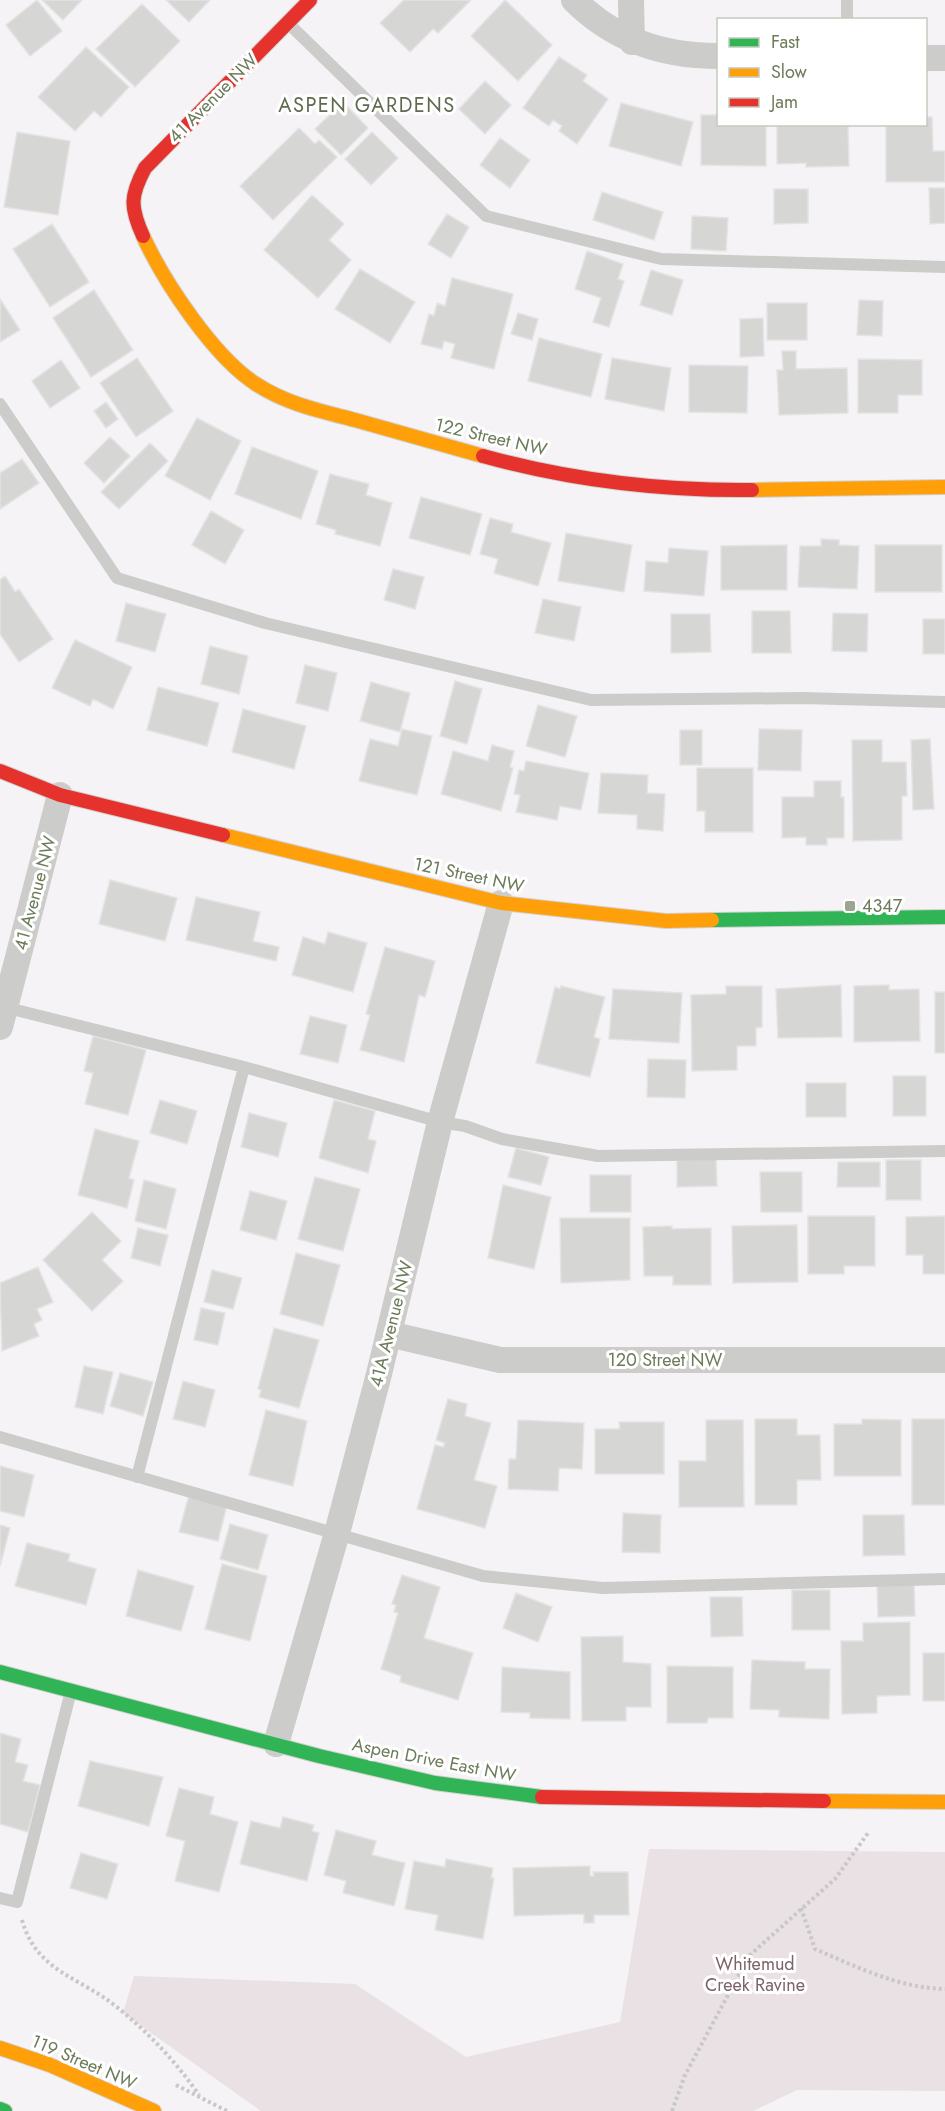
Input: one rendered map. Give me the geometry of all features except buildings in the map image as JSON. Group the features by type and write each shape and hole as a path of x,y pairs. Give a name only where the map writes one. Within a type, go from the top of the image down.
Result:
{"street":[{"name":"41 Avenue NW","path":"132,206 136,185 145,168 310,0"},
{"path":"574,0 599,22 632,42 687,56 717,56"},
{"path":"631,0 632,42"},
{"path":"927,58 945,58"},
{"name":"122 Street NW","path":"132,206 141,234 215,348 253,383 278,398 488,457 591,478 652,487 717,490 945,487"},
{"name":"121 Street NW","path":"0,771 60,795 501,903 666,921 945,917"},
{"name":"41 Avenue NW","path":"2,1013 60,795"},
{"name":"41A Avenue NW","path":"276,1744 337,1533 389,1334 440,1122 501,903"},
{"name":"120 Street NW","path":"389,1334 500,1360 945,1360"},
{"name":"Aspen Drive East NW","path":"0,1672 276,1744 435,1782 509,1794 572,1799 890,1804 945,1802"},
{"name":"119 Street NW","path":"0,2048 50,2065 154,2111"},
{"path":"0,2109 5,2111"}],"lane":[{"path":"847,0 847,18"},
{"path":"288,23 486,216 661,259 945,267"},
{"path":"0,404 117,578 265,623 591,700 803,698 945,702"},
{"path":"2,1013 244,1067 440,1122 465,1126 502,1139 598,1156 945,1151"},
{"path":"137,1476 244,1067"},
{"path":"0,1437 483,1576 603,1588 945,1579"},
{"path":"0,1898 17,1902 71,1690"}],"path":[{"path":"672,2111 684,2075 749,1956 835,1879 890,1804"},
{"path":"17,1902 25,1930 48,1965 117,2007 165,2050 199,2095"},
{"path":"801,1908 815,1949 864,1970 920,1988 945,1989"}],"green space":[{"name":"Whitemud Creek Ravine","path":"649,1849 945,1852 945,2091 797,2090 753,2111 261,2111 123,2013 134,1976 355,1984 466,2057 620,2022"}],"traffic: fast":[{"path":"712,920 945,917"},
{"path":"0,1672 319,1756 435,1783 542,1797"},
{"path":"0,2109 5,2111"}],"traffic: slow":[{"path":"143,236 177,296 207,337 240,372 256,384 279,397 304,406 483,456"},
{"path":"752,490 945,487"},
{"path":"223,835 501,903 666,921 712,920"},
{"path":"824,1801 945,1802"},
{"path":"0,2048 50,2065 154,2111"}],"traffic: jam":[{"path":"143,236 133,202 145,168 310,0"},
{"path":"483,456 583,478 650,486 752,490"},
{"path":"0,771 60,795 223,835"},
{"path":"542,1797 824,1801"}],"place":[{"name":"4347","path":"850,906"}],"district":[{"name":"ASPEN GARDENS","path":"367,105"}]}
